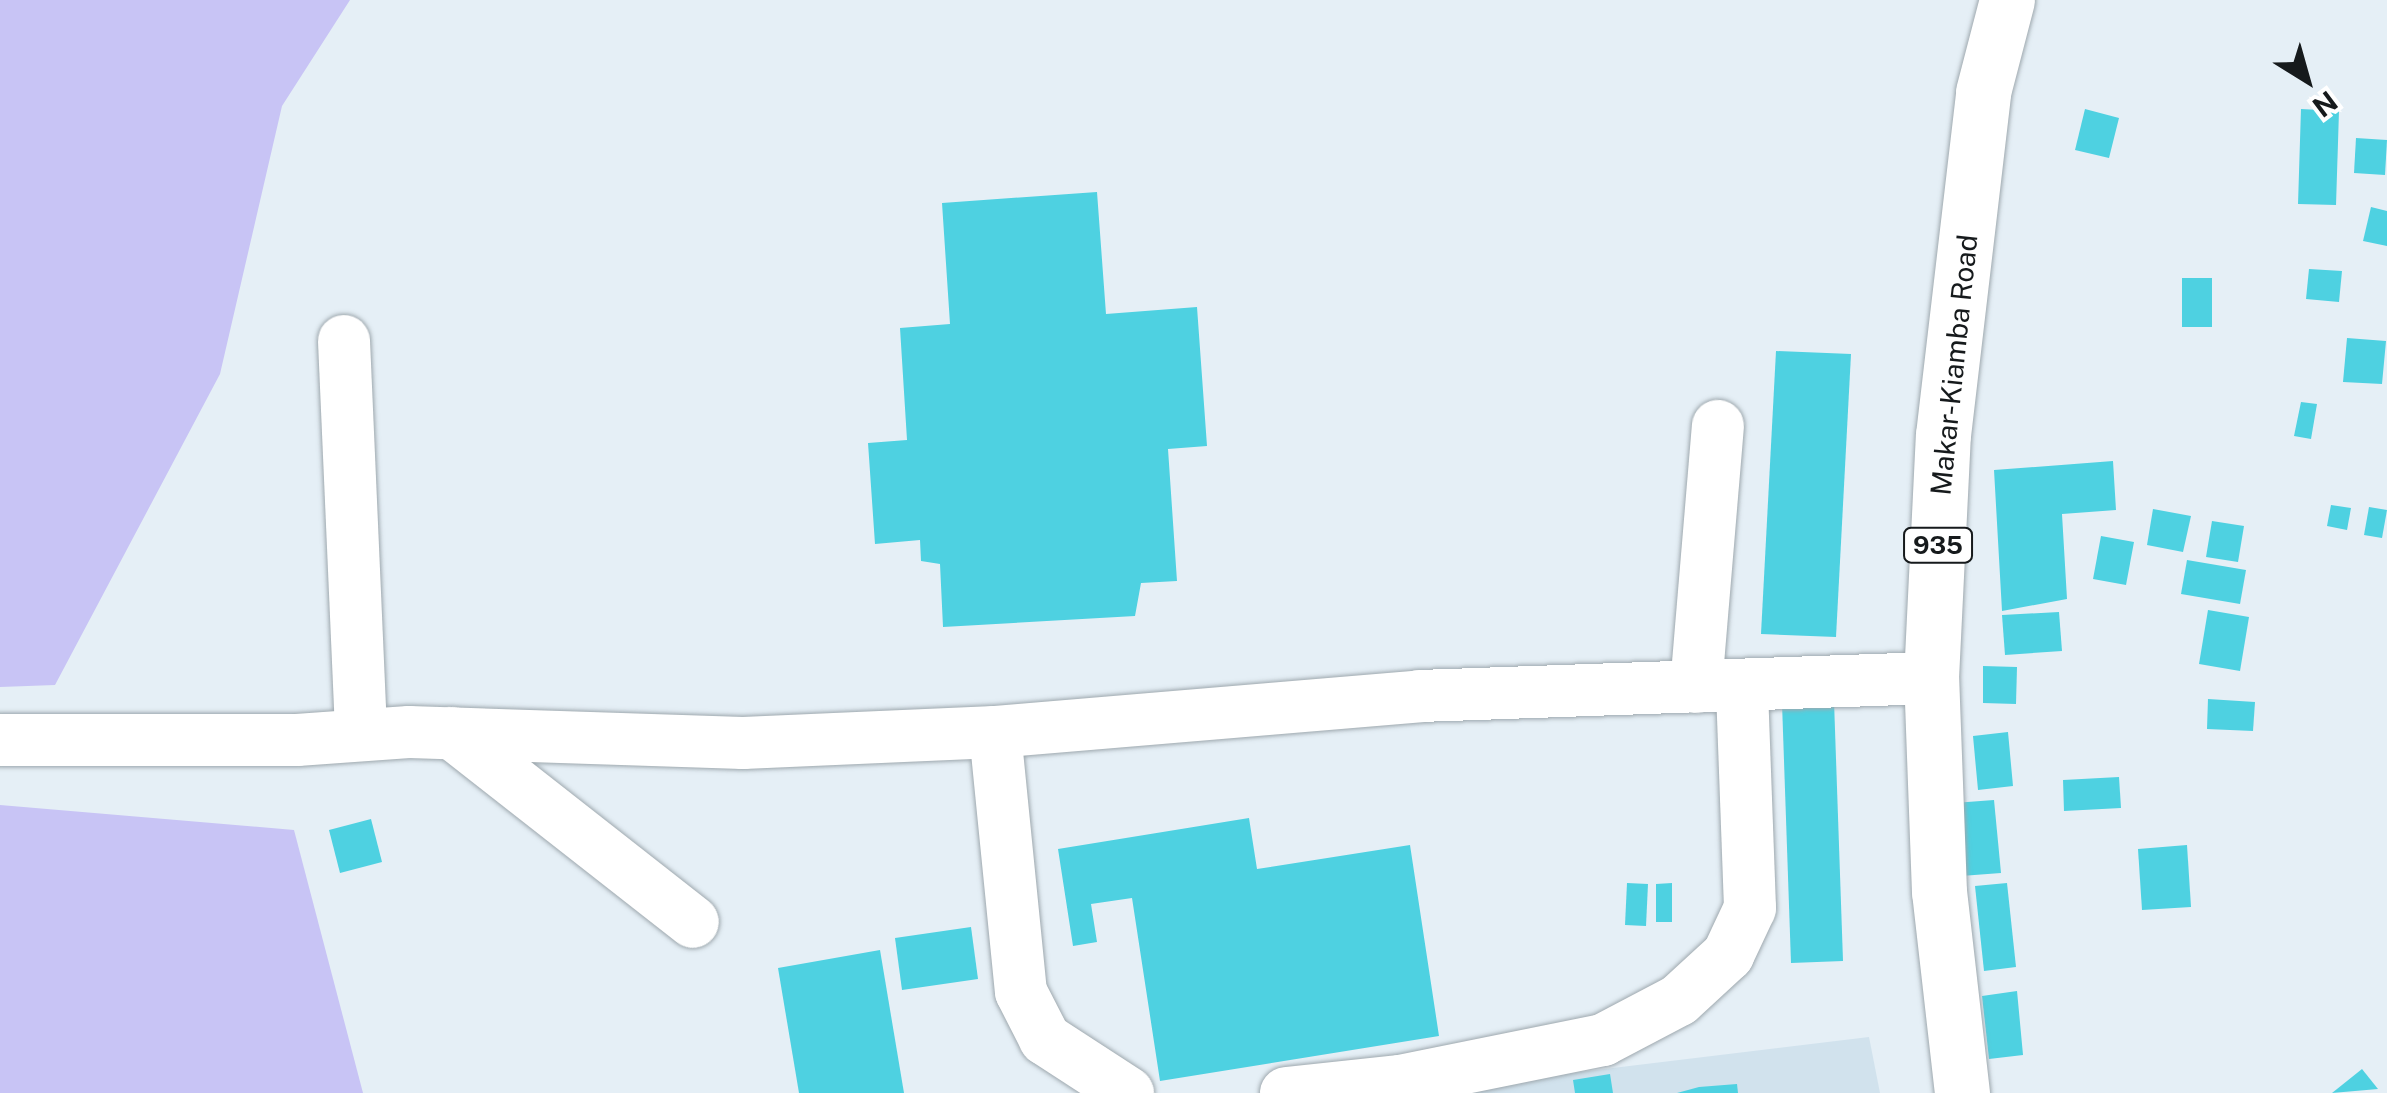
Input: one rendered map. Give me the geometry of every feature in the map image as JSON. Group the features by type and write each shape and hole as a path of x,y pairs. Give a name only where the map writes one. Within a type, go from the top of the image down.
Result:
{"main road":[{"name":"Makar-Kiamba Road","path":"1962,1093 1940,892 1931,678 1943,435 1984,92 2008,0"}],"lane":[{"path":"344,341 361,735"},
{"path":"1286,1093 1400,1081 1603,1040 1691,989 1728,955 1750,908 1719,686 1718,426"},
{"path":"0,740 452,733 744,744 995,732 1420,696 1931,678"},
{"path":"995,732 1021,992 1045,1038 1128,1093"},
{"path":"452,733 693,922"}],"shaded area":[{"path":"0,0 350,0 282,106 220,374 55,685 0,687"},
{"path":"0,805 294,830 363,1093 0,1093"},
{"path":"1869,1037 1880,1093 1460,1093 1555,1075"}],"building":[{"path":"2085,109 2119,118 2109,158 2075,150"},
{"path":"2301,109 2339,111 2336,205 2298,204"},
{"path":"2356,138 2387,140 2385,175 2354,173"},
{"path":"1097,192 1106,314 1197,307 1207,446 1168,449 1177,581 1141,583 1135,616 943,627 940,564 921,561 920,540 875,544 868,443 907,440 900,328 950,324 942,203"},
{"path":"2371,207 2387,211 2387,246 2363,241"},
{"path":"2309,269 2342,271 2339,302 2306,299"},
{"path":"2182,278 2212,278 2212,327 2182,327"},
{"path":"2347,338 2386,341 2382,384 2343,382"},
{"path":"1776,351 1851,354 1836,637 1761,634"},
{"path":"2301,402 2317,404 2311,439 2294,436"},
{"path":"2113,461 2116,510 2062,514 2067,599 2002,611 1994,470"},
{"path":"2331,505 2351,508 2347,530 2327,526"},
{"path":"2369,507 2387,510 2382,538 2364,535"},
{"path":"2153,509 2191,516 2183,552 2147,545"},
{"path":"2212,521 2244,526 2238,562 2206,557"},
{"path":"2101,536 2134,542 2126,585 2093,579"},
{"path":"2187,560 2246,570 2240,604 2181,594"},
{"path":"2208,610 2249,617 2240,671 2199,664"},
{"path":"2059,612 2062,651 2005,655 2002,615"},
{"path":"1983,666 2017,667 2016,704 1983,703"},
{"path":"2208,699 2255,702 2253,731 2207,729"},
{"path":"1834,701 1843,961 1791,963 1782,703"},
{"path":"2008,732 2013,786 1978,790 1973,736"},
{"path":"2119,777 2121,808 2064,811 2063,780"},
{"path":"1994,800 2001,873 1961,876 1954,803"},
{"path":"1249,818 1257,869 1410,845 1439,1036 1160,1081 1132,898 1091,904 1097,942 1073,946 1058,849"},
{"path":"371,819 382,862 340,873 329,830"},
{"path":"2187,845 2191,907 2142,910 2138,849"},
{"path":"1627,883 1648,884 1646,926 1625,925"},
{"path":"1672,883 1672,922 1656,922 1656,884"},
{"path":"2007,883 2016,967 1984,971 1975,886"},
{"path":"971,927 978,979 902,990 895,938"},
{"path":"880,950 904,1093 799,1093 778,968"},
{"path":"2017,991 2023,1055 1989,1059 1982,996"},
{"path":"2362,1069 2378,1089 2332,1093"},
{"path":"1610,1074 1613,1093 1575,1093 1573,1080"},
{"path":"1737,1084 1738,1093 1677,1093 1699,1087"}]}
